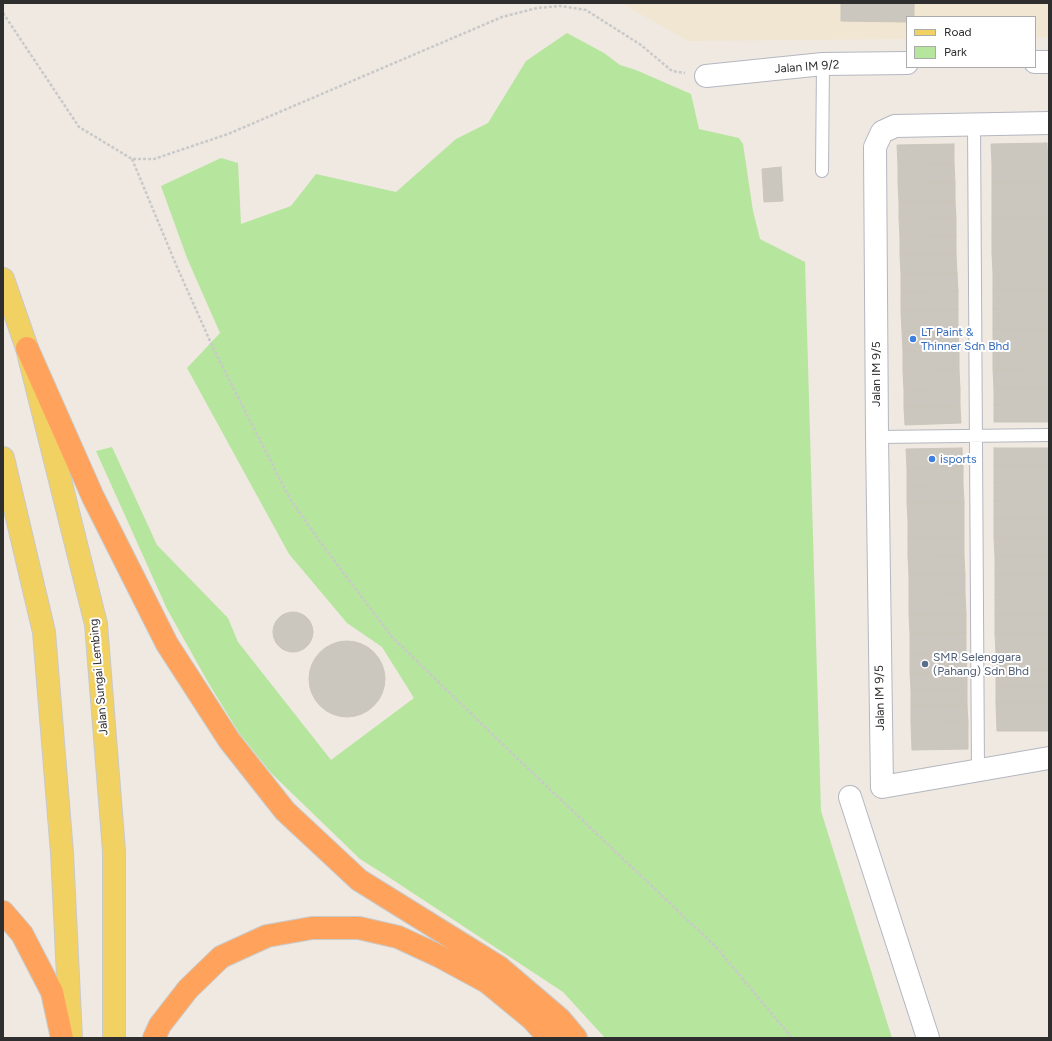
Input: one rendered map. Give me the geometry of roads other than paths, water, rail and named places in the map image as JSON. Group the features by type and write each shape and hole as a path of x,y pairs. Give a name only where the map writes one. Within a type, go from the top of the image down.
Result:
{"highway":[{"path":"27,348 93,497 167,644 229,740 284,811 359,880 499,967 560,1019 576,1038"},
{"path":"3,912 22,934 52,992 62,1038"},
{"path":"154,1038 160,1024 188,989 222,957 267,936 312,928 359,928 398,937 487,982 532,1019 549,1038"}],"main road":[{"name":"Jalan Sungai Lembing","path":"3,279 27,348 96,624 114,851 114,1038"},
{"path":"3,458 44,632 62,853 71,1038"}],"street":[{"path":"1036,62 1049,62"},
{"name":"Jalan IM 9/2","path":"706,76 823,64 906,64"},
{"name":"Jalan IM 9/5","path":"978,770 882,787 876,437 875,147 882,132 895,126 1049,123"},
{"path":"978,770 1049,758"},
{"path":"850,797 928,1038"}],"lane":[{"path":"822,171 823,64"},
{"path":"974,124 978,770"},
{"path":"876,437 1049,435"}],"place":[{"name":"LT Paint & Thinner Sdn Bhd","path":"913,339"},
{"name":"isports","path":"932,459"},
{"name":"SMR Selenggara (Pahang) Sdn Bhd","path":"925,664"}]}
